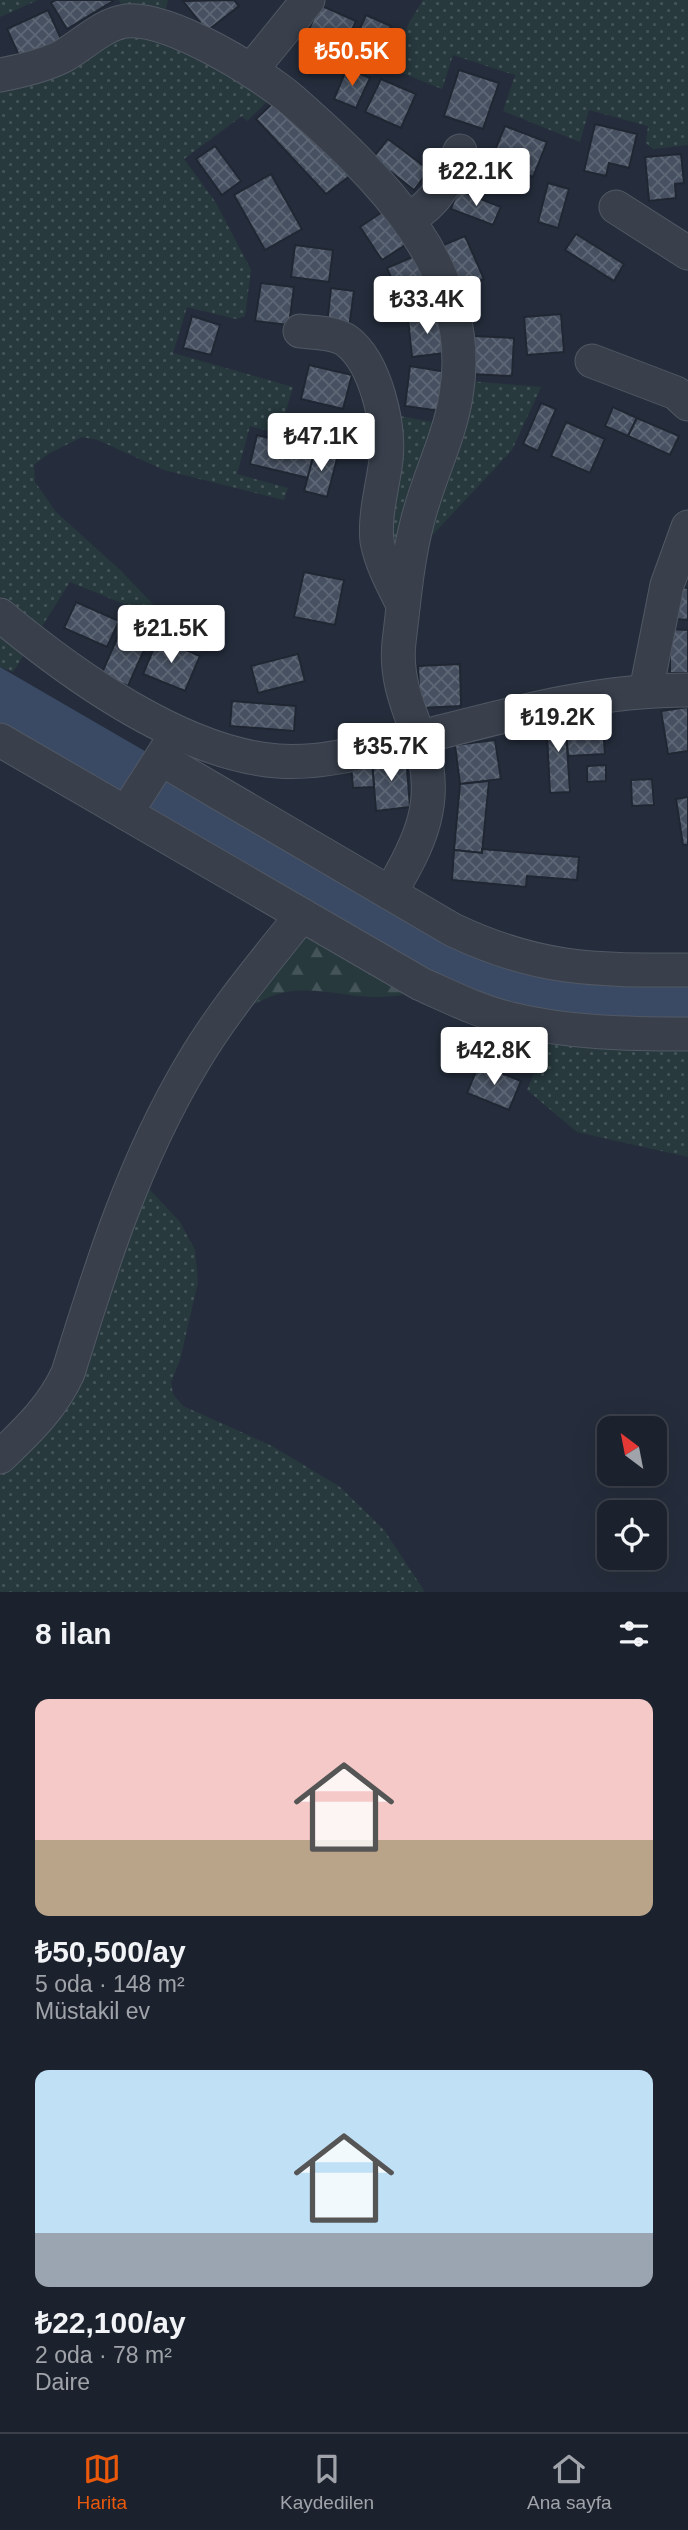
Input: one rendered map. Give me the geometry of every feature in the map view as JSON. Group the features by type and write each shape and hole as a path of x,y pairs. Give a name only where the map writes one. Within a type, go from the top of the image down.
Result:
{"street":[{"path":"252,69 308,0"},
{"path":"0,75 61,57 108,27 124,21 154,24 252,69 365,166 408,219 428,252 453,313 459,370 449,425 417,522 403,605 398,672 402,696 419,737 428,774 424,827 413,853 390,893"},
{"path":"408,219 428,208 438,197 460,151"},
{"path":"616,207 688,253"},
{"path":"300,331 332,334 347,341 359,355 376,391 387,435 377,539 383,561 403,605"},
{"path":"592,361 676,393 688,404"},
{"path":"646,691 667,585 688,527"},
{"path":"0,615 55,660 99,689 178,730 233,752 279,761 327,758 572,699 646,691 688,690"},
{"path":"130,806 178,730"},
{"path":"0,740 130,806 302,915 421,984 510,1019 599,1033 688,1034"},
{"path":"157,765 453,930 493,949 530,961 570,968 688,970"},
{"path":"0,1457 41,1417 59,1393 68,1374 122,1207 192,1064 228,1010 302,915"}],"green space":[{"path":"0,0 38,0 0,17"},
{"path":"119,0 168,0 161,27 279,90 247,121 242,116 184,159 216,203 251,270 245,316 236,319 187,307 173,353 293,387 279,434 250,426 237,474 288,488 284,500 164,470 98,440 82,437 48,454 34,465 35,482 56,512 119,569 171,623 70,582 13,672 0,667 0,75 123,7"},
{"path":"423,0 688,0 688,145 653,149 646,143 648,126 589,110 580,142 503,111 515,75 453,55 442,89 390,68 409,23"},
{"path":"458,380 541,387 512,450 409,560 403,605 379,516 384,413 448,425"},
{"path":"302,915 405,994 374,997 301,990 286,992 260,1001 218,1025"},
{"path":"553,1027 688,1034 688,1157 577,1132 527,1090"},
{"path":"136,1175 180,1222 195,1250 198,1282 180,1360 171,1382 173,1394 183,1406 272,1446 340,1487 384,1530 425,1592 0,1592 0,1457 41,1417"}],"water":[{"path":"0,667 453,930 688,970 688,1034 510,1019 0,740"}],"building":[{"path":"56,0 113,1 67,29 51,3"},
{"path":"234,0 239,6 207,31 183,1"},
{"path":"320,5 356,21 341,54 305,38"},
{"path":"48,10 62,41 21,60 7,29"},
{"path":"366,15 391,26 372,69 347,58"},
{"path":"347,68 370,78 356,108 334,99"},
{"path":"459,70 499,83 483,129 444,116"},
{"path":"381,79 416,94 401,128 365,112"},
{"path":"275,101 355,172 326,194 256,119"},
{"path":"595,124 637,134 629,168 609,163 606,176 584,171"},
{"path":"505,126 547,142 533,177 491,160"},
{"path":"388,139 429,170 414,190 373,158"},
{"path":"215,146 241,181 222,195 196,159"},
{"path":"681,154 684,183 675,184 676,198 649,201 645,157"},
{"path":"271,174 302,229 265,250 234,195"},
{"path":"548,183 569,189 558,228 538,222"},
{"path":"458,190 501,207 493,225 451,209"},
{"path":"388,208 410,242 382,260 360,227"},
{"path":"576,234 624,264 614,281 565,250"},
{"path":"465,236 484,279 460,289 441,246"},
{"path":"295,245 333,250 329,282 291,277"},
{"path":"417,255 434,297 404,309 387,268"},
{"path":"261,283 294,287 289,325 255,321"},
{"path":"331,288 354,291 349,328 327,325"},
{"path":"561,314 564,352 527,355 524,317"},
{"path":"441,315 445,353 412,357 408,319"},
{"path":"192,316 220,325 211,355 183,348"},
{"path":"474,336 514,338 512,376 471,374"},
{"path":"309,365 352,375 343,409 301,399"},
{"path":"410,366 447,372 441,411 405,406"},
{"path":"541,403 556,409 538,451 523,444"},
{"path":"613,407 637,418 628,436 605,426"},
{"path":"637,418 679,436 670,455 628,436"},
{"path":"566,422 605,439 590,473 551,456"},
{"path":"257,435 315,450 308,478 250,464"},
{"path":"315,450 338,455 327,497 304,491"},
{"path":"304,572 344,580 335,625 294,617"},
{"path":"677,587 688,588 688,620 675,619"},
{"path":"76,602 119,621 107,647 64,628"},
{"path":"670,629 688,630 688,673 670,673"},
{"path":"118,636 145,648 128,686 101,675"},
{"path":"158,638 200,656 185,691 143,674"},
{"path":"298,654 305,681 258,693 251,666"},
{"path":"460,664 461,706 420,708 418,666"},
{"path":"232,701 296,706 294,731 230,726"},
{"path":"688,707 688,751 668,754 661,711"},
{"path":"602,713 605,754 568,756 565,715"},
{"path":"565,715 570,792 550,793 546,716"},
{"path":"495,740 501,779 460,784 455,745"},
{"path":"406,755 410,807 376,811 372,761"},
{"path":"372,761 374,787 353,788 351,765"},
{"path":"606,765 606,781 587,782 587,766"},
{"path":"652,779 654,805 632,806 631,780"},
{"path":"489,781 482,853 454,850 460,784"},
{"path":"688,797 688,845 683,845 676,799"},
{"path":"482,849 579,857 577,880 527,876 526,887 452,880 454,850 482,853"},
{"path":"479,1064 521,1081 509,1110 467,1093"}]}
